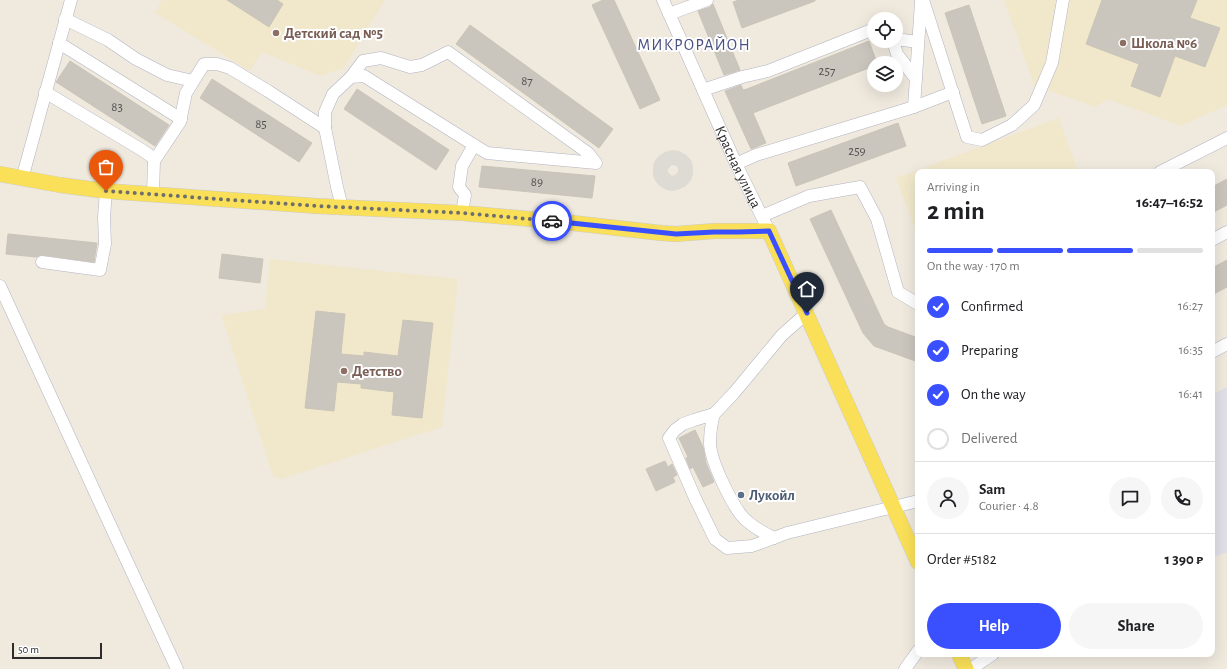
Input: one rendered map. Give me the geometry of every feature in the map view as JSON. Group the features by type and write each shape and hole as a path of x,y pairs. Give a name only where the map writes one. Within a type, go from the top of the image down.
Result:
{"main road":[{"path":"0,174 22,179 106,191 342,207 462,213 676,234 769,231"},
{"name":"Красная улица","path":"769,231 915,555"},
{"path":"960,657 966,669"}],"street":[{"path":"22,179 71,0"},
{"name":"Красная улица","path":"663,0 736,164 769,231"},
{"path":"669,14 707,0"},
{"path":"914,107 922,0"},
{"path":"922,0 967,137 982,140 1012,125 1034,105 1052,63 1063,0"},
{"path":"65,19 108,40 136,59 160,72 193,81"},
{"path":"703,90 742,77 768,72 867,32"},
{"path":"903,40 918,42"},
{"path":"59,43 181,119"},
{"path":"896,48 898,54 916,79"},
{"path":"342,207 325,128 326,112 333,94 351,77 363,61 381,58 410,67 422,65 448,52 588,154 596,163 487,153 364,76 351,77"},
{"path":"153,194 154,161 180,122 186,94 204,64 217,64 230,68 325,128"},
{"path":"45,92 155,159"},
{"path":"736,164 756,155 914,107 953,92"},
{"path":"1166,169 1227,138"},
{"path":"462,213 465,195 459,187 462,166 474,146"},
{"path":"762,216 809,196 860,187 877,219 898,292 915,302"},
{"path":"42,262 100,270 105,244 104,217 106,191"},
{"path":"1215,238 1227,232"},
{"path":"0,286 178,669"},
{"path":"774,538 758,530 742,515 728,494 716,466 710,446 710,426 714,414 734,393 782,335 807,313"},
{"path":"1215,350 1227,344"},
{"path":"714,414 683,424 674,430 669,438 695,498 715,539 727,548 752,546 787,533 915,502"},
{"path":"905,669 915,655"},
{"path":"971,669 989,657"}],"shaded area":[{"name":"Детский сад №5","path":"162,0 385,0 344,68 320,76 262,52 250,71 155,13"},
{"name":"Школа №6","path":"1004,0 1227,0 1227,105 1181,126 1108,99 1095,107 1034,85"},
{"path":"1059,118 1077,169 920,169"},
{"path":"672,150 679,151 691,160 693,167 691,180 686,186 674,191 661,187 653,176 654,162 665,152","holes":["672,165 677,166 678,172 672,176 668,172 668,169"]},
{"path":"915,171 915,229 896,178"},
{"name":"Детство","path":"270,259 458,279 442,427 281,479 273,476 221,315 265,309"},
{"path":"1227,387 1227,552 1215,557 1215,393"}],"building":[{"path":"227,0 277,0 283,4 269,27"},
{"path":"603,0 614,0 660,100 640,109 592,5"},
{"path":"739,0 815,1 742,28 733,2"},
{"path":"1102,0 1197,0 1190,18 1220,28 1205,67 1175,56 1160,97 1131,86 1139,64 1086,44"},
{"path":"713,4 740,70 724,75 698,11 710,7"},
{"path":"969,5 1006,116 982,124 945,13"},
{"path":"470,25 613,129 599,148 456,44"},
{"path":"867,42 867,48 872,48 874,56 867,56 867,69 753,113 766,143 751,149 725,91 741,85 743,90"},
{"path":"70,61 169,125 155,146 56,82"},
{"path":"212,79 312,143 299,162 200,98"},
{"path":"357,89 449,150 436,170 344,109"},
{"path":"898,123 906,146 796,186 788,163"},
{"path":"482,166 595,176 592,198 479,187"},
{"path":"1227,179 1227,205 1215,211 1215,185"},
{"path":"831,210 884,324 888,327 915,337 915,361 874,346 863,333 810,219"},
{"path":"8,234 97,243 94,262 43,255 36,257 6,254"},
{"path":"222,254 263,259 260,283 219,278"},
{"path":"1227,260 1227,287 1215,293 1215,266"},
{"path":"316,311 345,314 341,354 364,356 364,352 398,356 403,320 433,323 422,418 392,415 394,392 361,388 361,384 337,382 334,411 305,408"},
{"path":"695,430 703,447 706,463 714,482 703,487 693,467 690,469 686,458 688,457 679,438"},
{"path":"665,461 668,467 672,464 677,475 673,477 675,482 656,491 646,469"}],"way so far":[{"path":"106,191 317,206 462,213 552,221"}],"place":[{"name":"Детский сад №5","path":"276,33"},
{"name":"Школа №6","path":"1123,43"},
{"name":"Детство","path":"344,371"},
{"name":"Лукойл","path":"741,495"}],"district":[{"name":"МИКРОРАЙОН","path":"694,45"}],"route":[{"path":"552,221 676,234 769,231 807,313"}]}
